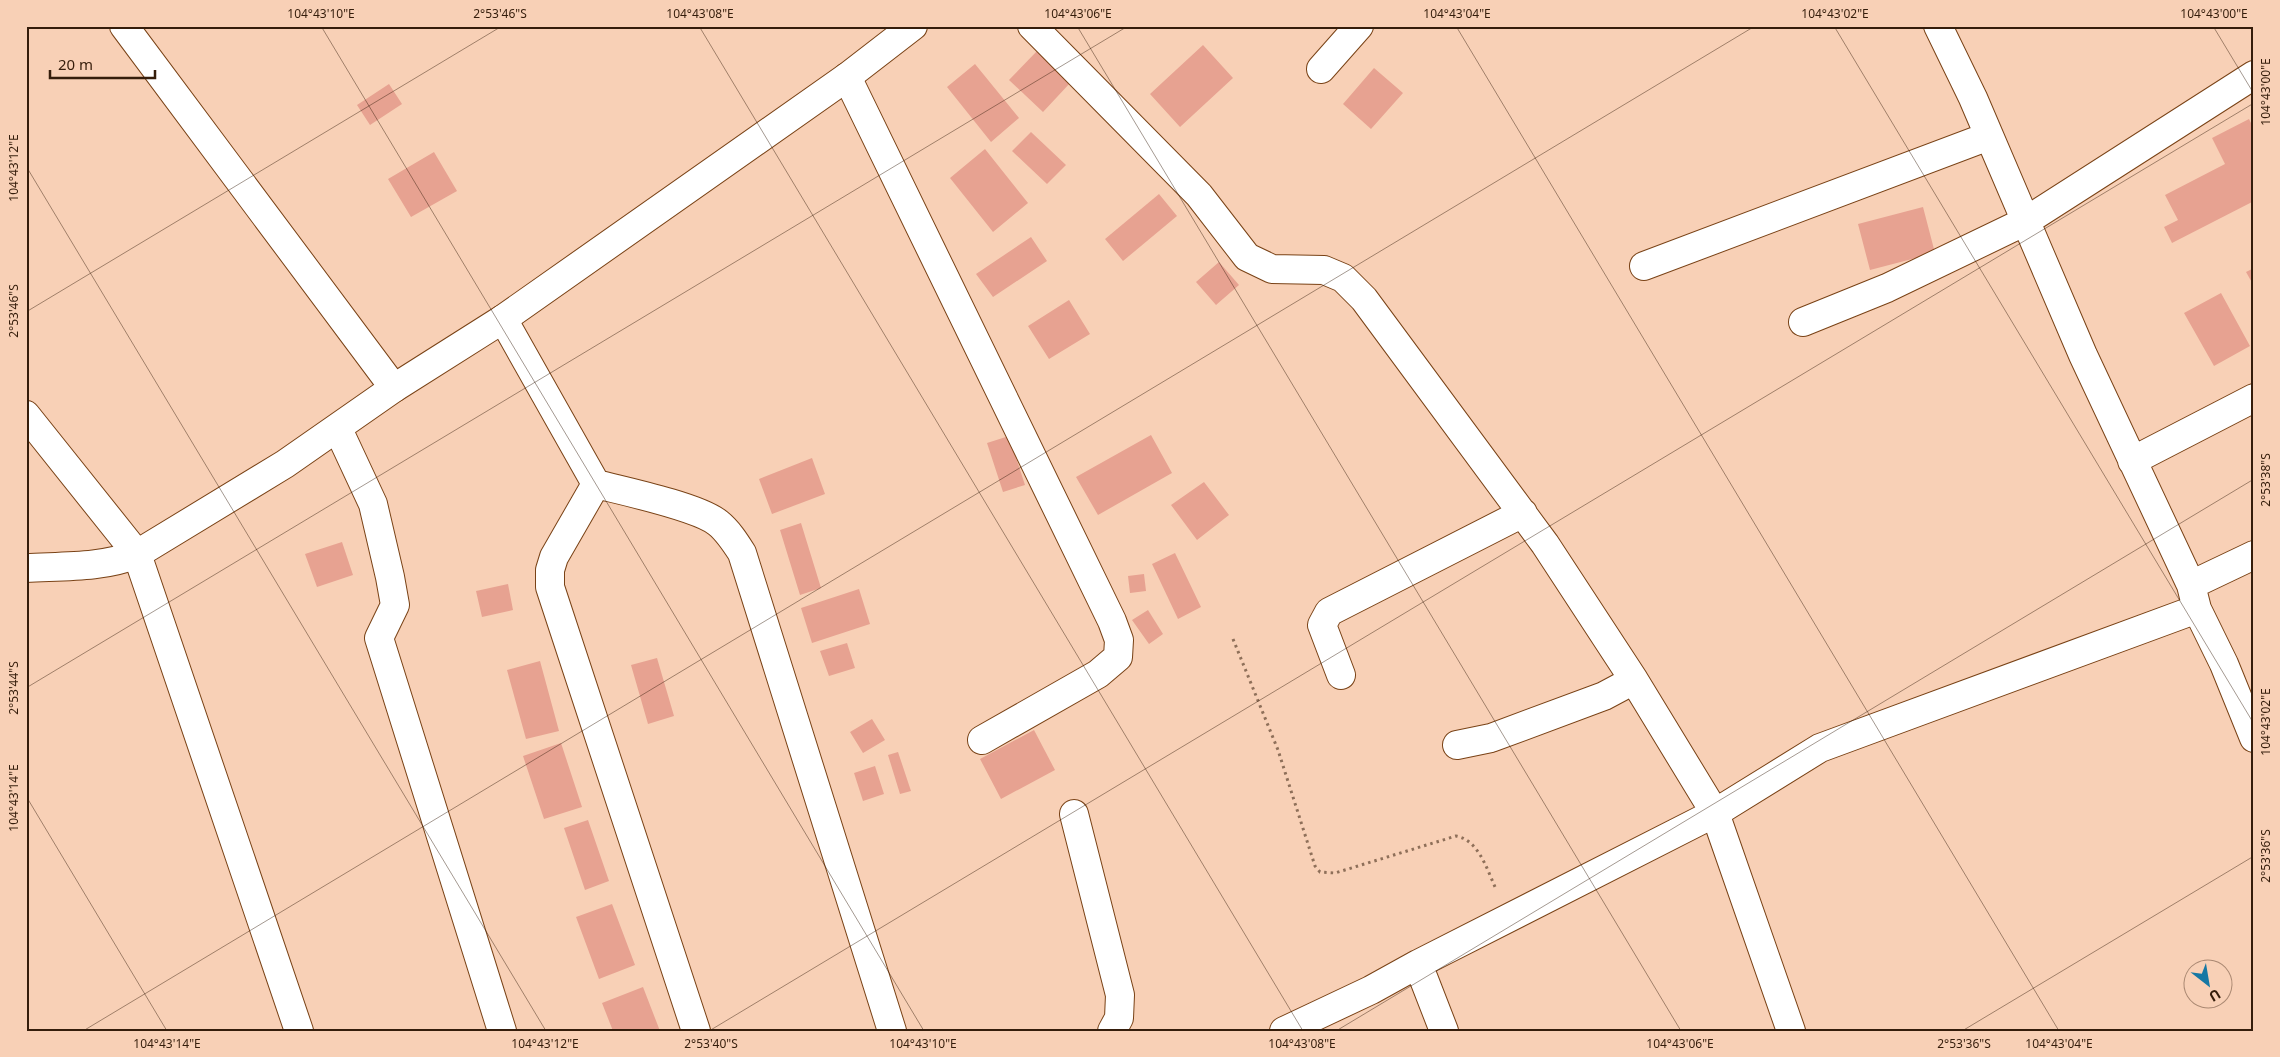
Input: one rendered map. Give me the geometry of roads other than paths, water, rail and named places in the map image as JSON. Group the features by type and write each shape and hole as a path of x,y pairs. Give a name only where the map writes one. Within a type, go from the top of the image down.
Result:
{"street":[{"path":"124,26 394,388"},
{"path":"26,568 104,564 137,554 338,429 394,388 504,319 847,77 913,26"},
{"path":"1032,26 1199,195 1247,256 1272,269 1324,270 1343,278 1359,294 1523,513 1634,680 1716,813 1791,1031"},
{"path":"1321,69 1359,26"},
{"path":"1938,26 1989,136 2083,355 2224,664 2254,738"},
{"path":"1803,322 1887,288 2026,220 2254,75"},
{"path":"847,77 1112,621 1119,640 1118,657 1098,674 982,740"},
{"path":"1644,266 1989,136"},
{"path":"504,319 596,484 699,513 718,522 733,538 742,554 892,1031"},
{"path":"2132,461 2254,398"},
{"path":"26,415 137,554 299,1031"},
{"path":"338,429 373,504 390,577 395,605 379,638 502,1031"},
{"path":"596,484 554,557 550,570 550,587 696,1031"},
{"path":"1341,675 1322,625 1329,612 1523,513"},
{"path":"1284,1031 1371,990 1418,964 1716,813 1820,748 2194,597 2254,554"},
{"path":"1457,746 1491,738 1604,696 1634,680"},
{"path":"1074,814 1120,995 1119,1018 1112,1031"},
{"path":"1418,964 1444,1031"}]}
